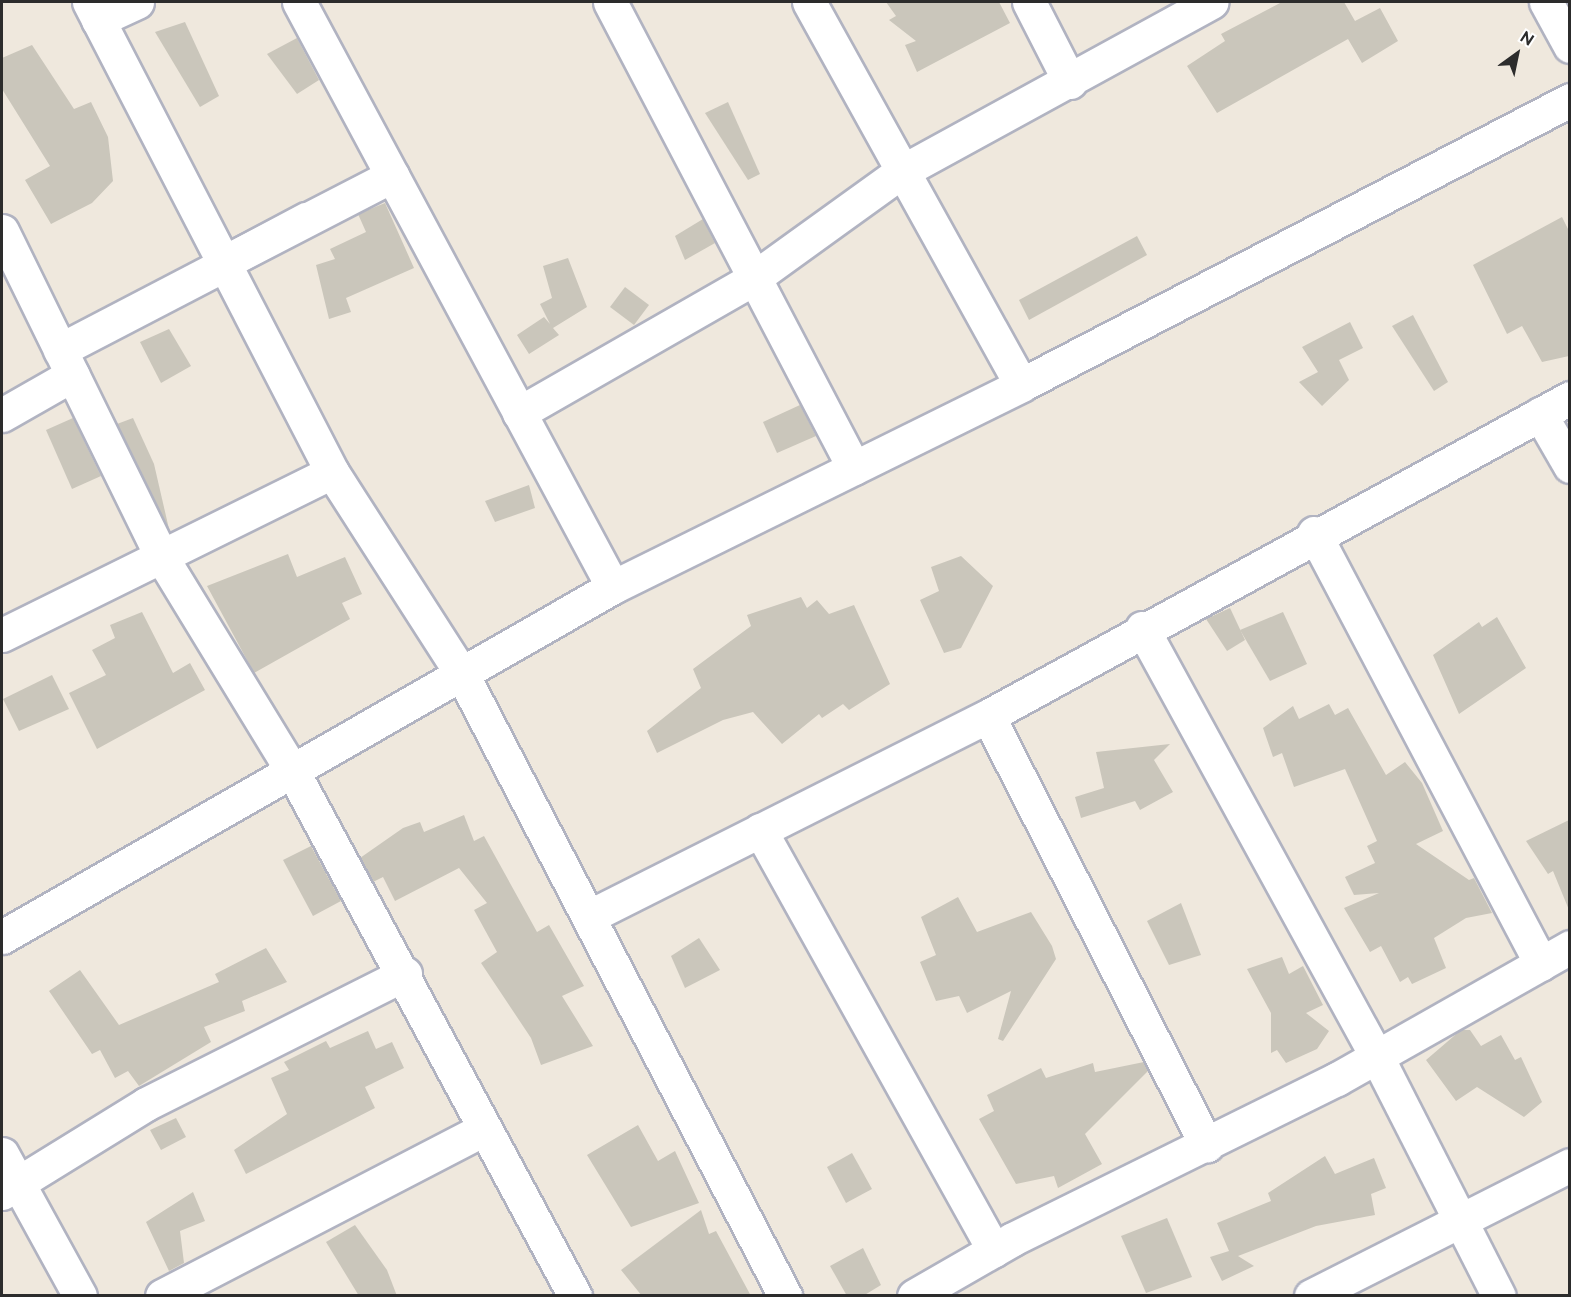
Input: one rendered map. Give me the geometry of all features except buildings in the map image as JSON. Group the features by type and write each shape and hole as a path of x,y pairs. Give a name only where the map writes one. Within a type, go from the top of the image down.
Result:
{"street":[{"path":"137,2 94,10 332,472 463,676 591,916 785,1296"},
{"path":"299,2 612,587"},
{"path":"610,2 752,280 854,468"},
{"path":"809,2 901,172 1021,385"},
{"path":"1029,2 1070,82"},
{"path":"519,413 752,280 901,172 1070,82 1212,2"},
{"path":"1546,2 1569,46"},
{"path":"2,937 463,676 612,587 1021,385 1569,100"},
{"path":"306,219 227,261 392,176"},
{"path":"2,231 161,556 293,772 405,974 484,1129 575,1296"},
{"path":"2,416 66,362 225,264"},
{"path":"591,916 988,716 1314,533 1569,398"},
{"path":"1540,414 1569,466"},
{"path":"2,635 332,472"},
{"path":"1314,533 1541,964"},
{"path":"1142,628 1377,1057 1458,1221 1499,1296"},
{"path":"988,716 1207,1145"},
{"path":"760,830 994,1250"},
{"path":"914,1296 994,1250 1207,1145 1377,1057 1569,947"},
{"path":"10,1189 146,1104 405,974"},
{"path":"162,1296 484,1129"},
{"path":"2,1154 10,1189 80,1296"},
{"path":"1311,1296 1569,1165"}]}
